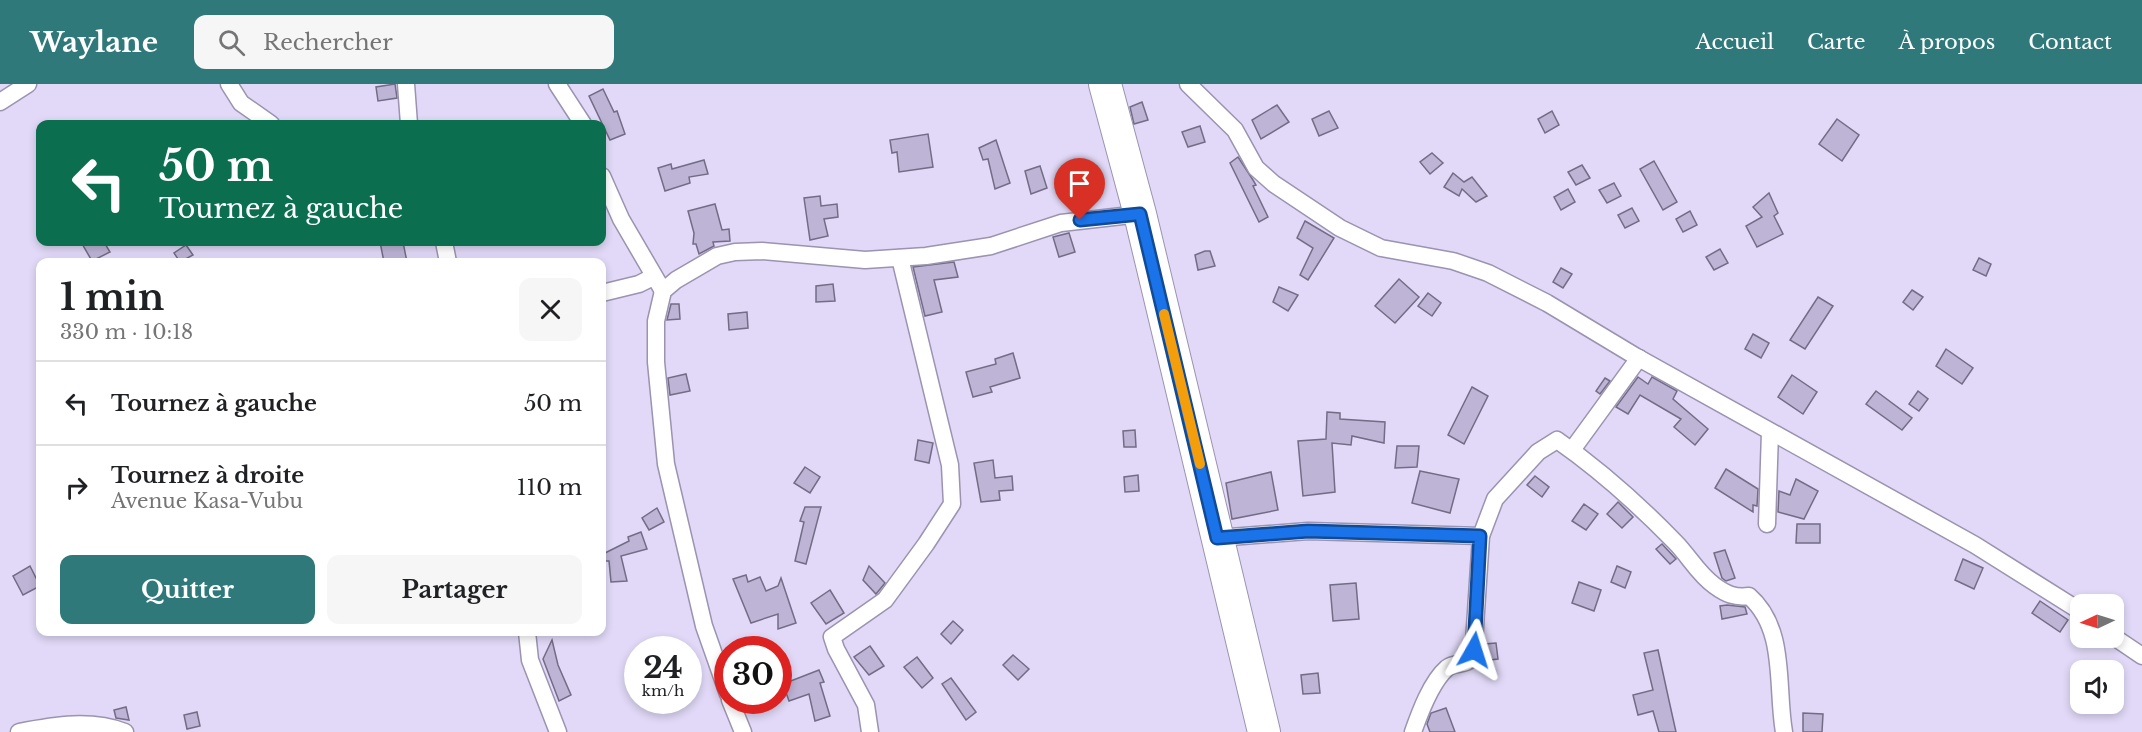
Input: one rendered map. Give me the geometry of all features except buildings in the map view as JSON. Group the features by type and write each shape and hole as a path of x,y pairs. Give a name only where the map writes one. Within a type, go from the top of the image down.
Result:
{"highway":[{"path":"1105,84 1140,214 1264,732"}],"street":[{"path":"0,102 28,84"},
{"path":"229,84 242,103 265,120"},
{"path":"406,84 409,120"},
{"path":"557,84 580,120"},
{"path":"1188,84 1235,130 1256,168 1274,184 1340,228 1382,248 1453,261 1488,273 1547,303 1639,358 1975,545 2070,605"},
{"path":"606,184 653,277 663,291"},
{"path":"714,654 704,626 666,464 656,362 656,321 663,291 676,280 717,256 735,252 762,251 856,260 965,252 1061,223 1140,214"},
{"path":"870,732 867,705 836,649 832,637 885,600 926,544 953,500 950,465 900,258"},
{"path":"606,292 639,284 653,277"},
{"path":"1572,450 1639,358"},
{"path":"1767,524 1770,432"},
{"path":"1413,732 1433,686 1442,674 1449,666 1469,662 1473,657 1480,536 1496,499 1538,452 1557,440 1596,467 1676,543 1690,562 1713,584 1726,593 1736,597 1749,596 1756,602 1777,644 1784,732"},
{"path":"1217,538 1308,531 1480,536"},
{"path":"527,636 530,660 558,732"},
{"path":"2124,644 2142,656"},
{"path":"736,714 743,732"},
{"path":"19,732 83,724 110,726 125,732"}],"slow traffic":[{"path":"1164,314 1200,464"}],"route":[{"path":"1080,220 1140,214 1217,538 1308,531 1480,536 1477,561 1478,612 1474,650"}]}
